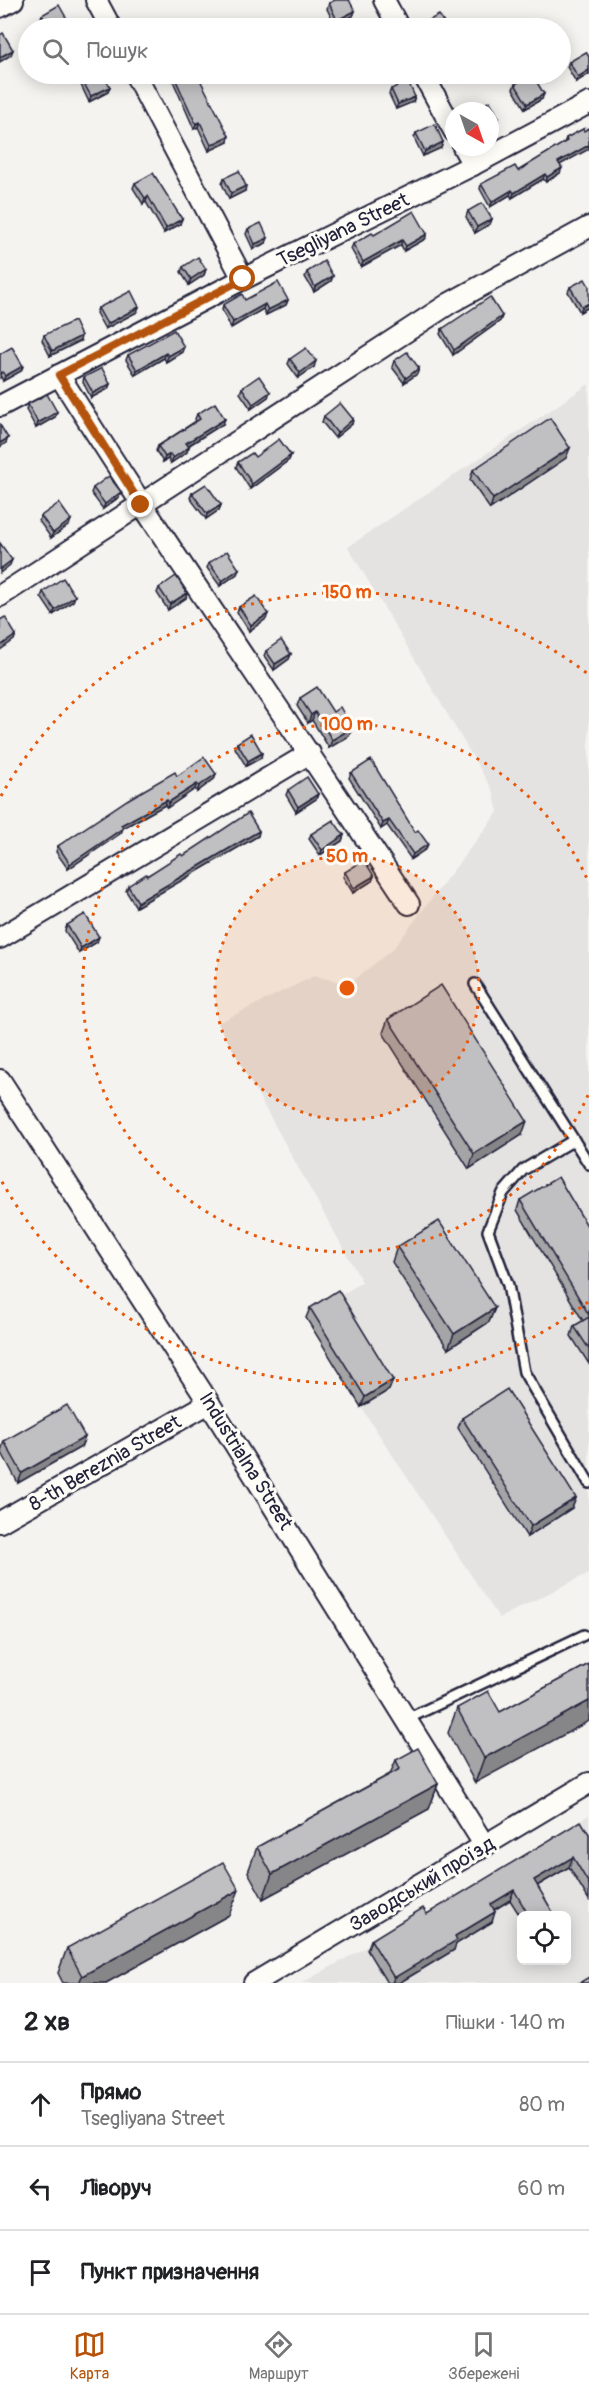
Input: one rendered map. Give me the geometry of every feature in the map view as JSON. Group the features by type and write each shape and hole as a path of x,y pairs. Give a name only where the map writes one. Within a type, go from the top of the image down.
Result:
{"street":[{"path":"0,7 13,0"},
{"path":"96,0 106,18"},
{"path":"384,0 394,18"},
{"path":"140,84 243,279"},
{"path":"428,84 445,114"},
{"name":"Tsegliyana Street","path":"0,406 243,279 473,165 589,103"},
{"path":"468,156 473,165"},
{"path":"0,597 450,303 589,227"},
{"path":"59,375 141,505 310,753 409,904"},
{"path":"0,938 310,753"},
{"name":"Industrialna Street","path":"0,1080 209,1403 485,1846"},
{"name":"8-th Bereznia Street","path":"0,1522 209,1403"},
{"name":"Заводський проїзд","path":"254,1983 589,1784"}],"lane":[{"path":"475,984 589,1164"},
{"path":"574,1140 523,1170 503,1193 489,1231 508,1285 524,1372 589,1483"},
{"path":"407,1719 584,1635"}],"shaded area":[{"path":"589,384 589,1573 499,1618 361,1407 306,1318 362,1282 218,1023 314,976 349,984 393,949 498,812 493,791 348,547"},
{"path":"589,1815 589,1983 302,1983 436,1908"}],"building":[{"path":"335,0 349,0 355,11 336,18 329,3"},
{"path":"59,5 66,18 44,18 42,15"},
{"path":"3,33 13,50 0,57 0,35"},
{"path":"586,52 589,57 589,70 578,77 571,61"},
{"path":"84,84 108,84 110,87 91,96"},
{"path":"178,84 202,84 229,136 211,145 200,122 196,124"},
{"path":"402,84 409,84 415,97 398,104 391,89"},
{"path":"515,84 538,84 544,94 527,104"},
{"path":"435,124 443,142 425,151 416,133"},
{"path":"589,128 589,145 558,162 562,168 547,177 545,174 514,193 512,190 492,202 481,184 515,166 518,171 567,141 566,138"},
{"path":"239,171 246,186 231,193 224,178"},
{"path":"153,173 182,219 166,228 148,196 145,198 135,183"},
{"path":"482,203 492,219 477,227 468,211"},
{"path":"414,211 427,234 406,246 402,240 363,262 353,244 372,233 374,235"},
{"path":"261,223 268,238 255,244 248,229"},
{"path":"198,257 206,269 191,279 183,267"},
{"path":"324,261 333,276 315,287 307,272"},
{"path":"585,279 589,286 589,303 582,307 570,287"},
{"path":"278,282 288,300 268,310 265,304 233,322 223,305 242,294 245,300"},
{"path":"131,291 139,307 107,324 98,308"},
{"path":"490,297 502,316 454,350 442,329"},
{"path":"74,321 81,336 52,351 44,335"},
{"path":"174,330 184,347 168,356 166,353 137,370 128,355"},
{"path":"12,347 23,366 5,376 3,372 0,374 0,354"},
{"path":"306,348 316,361 300,373 290,359"},
{"path":"407,352 419,368 406,378 394,361"},
{"path":"102,368 110,384 93,393 84,377"},
{"path":"259,376 270,392 253,404 242,388"},
{"path":"47,394 57,412 38,423 28,404"},
{"path":"215,403 225,419 186,443 189,447 173,458 170,454 165,457 158,446 200,419 197,414"},
{"path":"340,403 353,419 337,433 324,416"},
{"path":"550,418 570,448 493,499 473,470"},
{"path":"0,425 8,438 0,443"},
{"path":"279,439 291,455 252,484 238,462 252,453 255,457"},
{"path":"109,476 121,492 105,504 93,488"},
{"path":"206,484 221,505 207,514 192,493"},
{"path":"59,503 71,520 53,533 41,516"},
{"path":"0,543 12,560 0,569"},
{"path":"227,551 239,569 222,581 209,563"},
{"path":"176,576 187,593 170,604 159,588"},
{"path":"63,578 75,596 55,610 43,592"},
{"path":"256,596 268,614 251,625 239,607"},
{"path":"5,617 16,635 0,646 0,620"},
{"path":"281,640 291,654 275,664 266,651"},
{"path":"317,687 333,712 340,707 352,728 332,740 315,712 311,715 300,698"},
{"path":"251,734 262,753 248,761 237,743"},
{"path":"204,757 216,774 199,786 197,784 169,802 167,800 121,825 123,828 70,864 58,846 127,800 175,772 177,776"},
{"path":"371,760 415,832 418,830 428,844 413,854 389,820 383,823 351,773"},
{"path":"307,777 318,794 298,807 288,790"},
{"path":"248,813 259,831 138,902 128,886 181,854 183,856"},
{"path":"333,820 344,835 322,850 311,834"},
{"path":"364,860 374,876 354,888 345,872"},
{"path":"85,914 99,937 81,948 67,925"},
{"path":"441,985 527,1121 474,1154 388,1019"},
{"path":"558,1177 589,1229 589,1315 520,1200"},
{"path":"439,1221 495,1308 454,1334 397,1247"},
{"path":"338,1290 393,1380 365,1397 310,1308"},
{"path":"589,1317 589,1349 574,1326"},
{"path":"507,1389 576,1498 531,1526 462,1418"},
{"path":"67,1405 85,1437 22,1473 4,1441"},
{"path":"589,1664 589,1701 484,1758 457,1708 488,1691 500,1712"},
{"path":"418,1748 438,1784 272,1874 257,1847 400,1769 396,1760"},
{"path":"581,1821 589,1834 589,1884 573,1857 534,1880 552,1911 526,1911 514,1890 491,1904 495,1912 455,1936 457,1940 394,1978 371,1940 423,1908 427,1914"},
{"path":"223,1862 239,1890 82,1976 67,1948"},
{"path":"589,1977 589,1983 579,1983"}],"route":[{"path":"141,505 59,375 243,279"}]}
